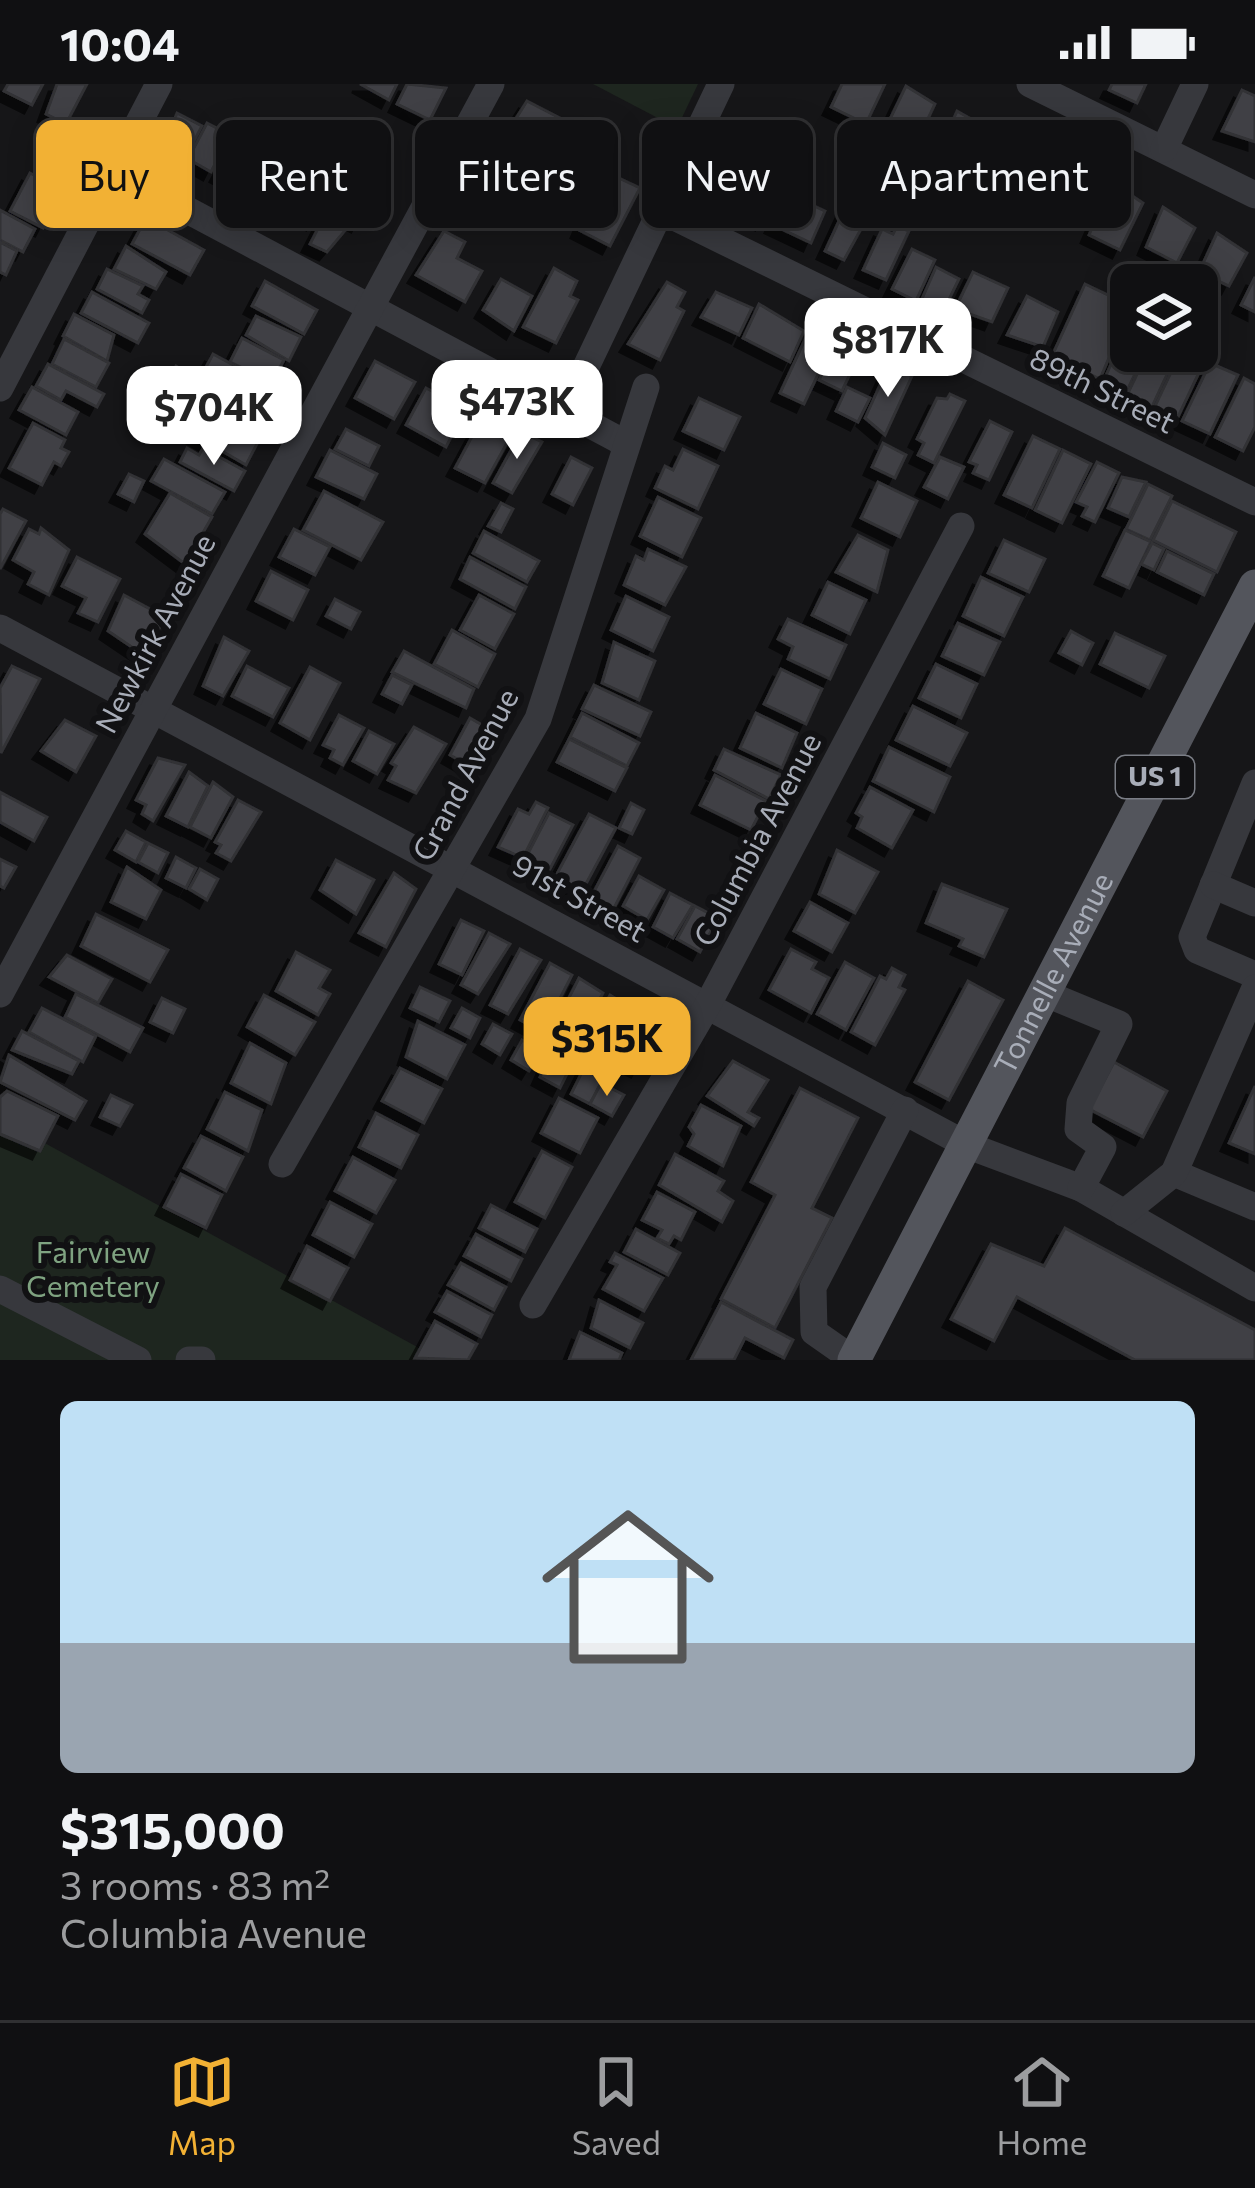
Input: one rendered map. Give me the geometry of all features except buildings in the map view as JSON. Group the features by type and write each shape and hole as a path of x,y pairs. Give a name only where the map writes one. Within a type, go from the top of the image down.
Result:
{"main road":[{"name":"Tonnelle Avenue","path":"854,1360 1253,594"}],"street":[{"path":"141,120 159,84"},
{"path":"370,307 490,84"},
{"path":"704,120 721,84"},
{"path":"1030,84 1255,195"},
{"path":"1164,149 1195,84"},
{"path":"192,212 620,440 625,448"},
{"path":"0,388 86,228"},
{"path":"565,411 654,228"},
{"name":"89th Street","path":"697,228 1255,502"},
{"name":"Newkirk Avenue","path":"0,994 370,307"},
{"name":"Grand Avenue","path":"282,1164 538,719 646,387"},
{"name":"Columbia Avenue","path":"533,1305 707,1006 961,526"},
{"name":"91st Street","path":"0,628 969,1146 1081,1188 1255,1288"},
{"path":"1255,783 1192,937 1197,950 1255,975"},
{"path":"1213,885 1255,903"},
{"path":"1124,1213 1174,1173 1255,988"},
{"path":"1044,993 1120,1024 1080,1103 1078,1129 1103,1147 1081,1188"},
{"path":"854,1360 814,1332 813,1287 904,1110"},
{"path":"1174,1173 1255,1207"},
{"path":"0,1289 138,1360"},
{"path":"189,1360 202,1360"}],"green space":[{"path":"593,84 698,84 681,120 662,120"},
{"name":"Fairview Cemetery","path":"0,1119 41,1141 441,1360 0,1360"}]}
